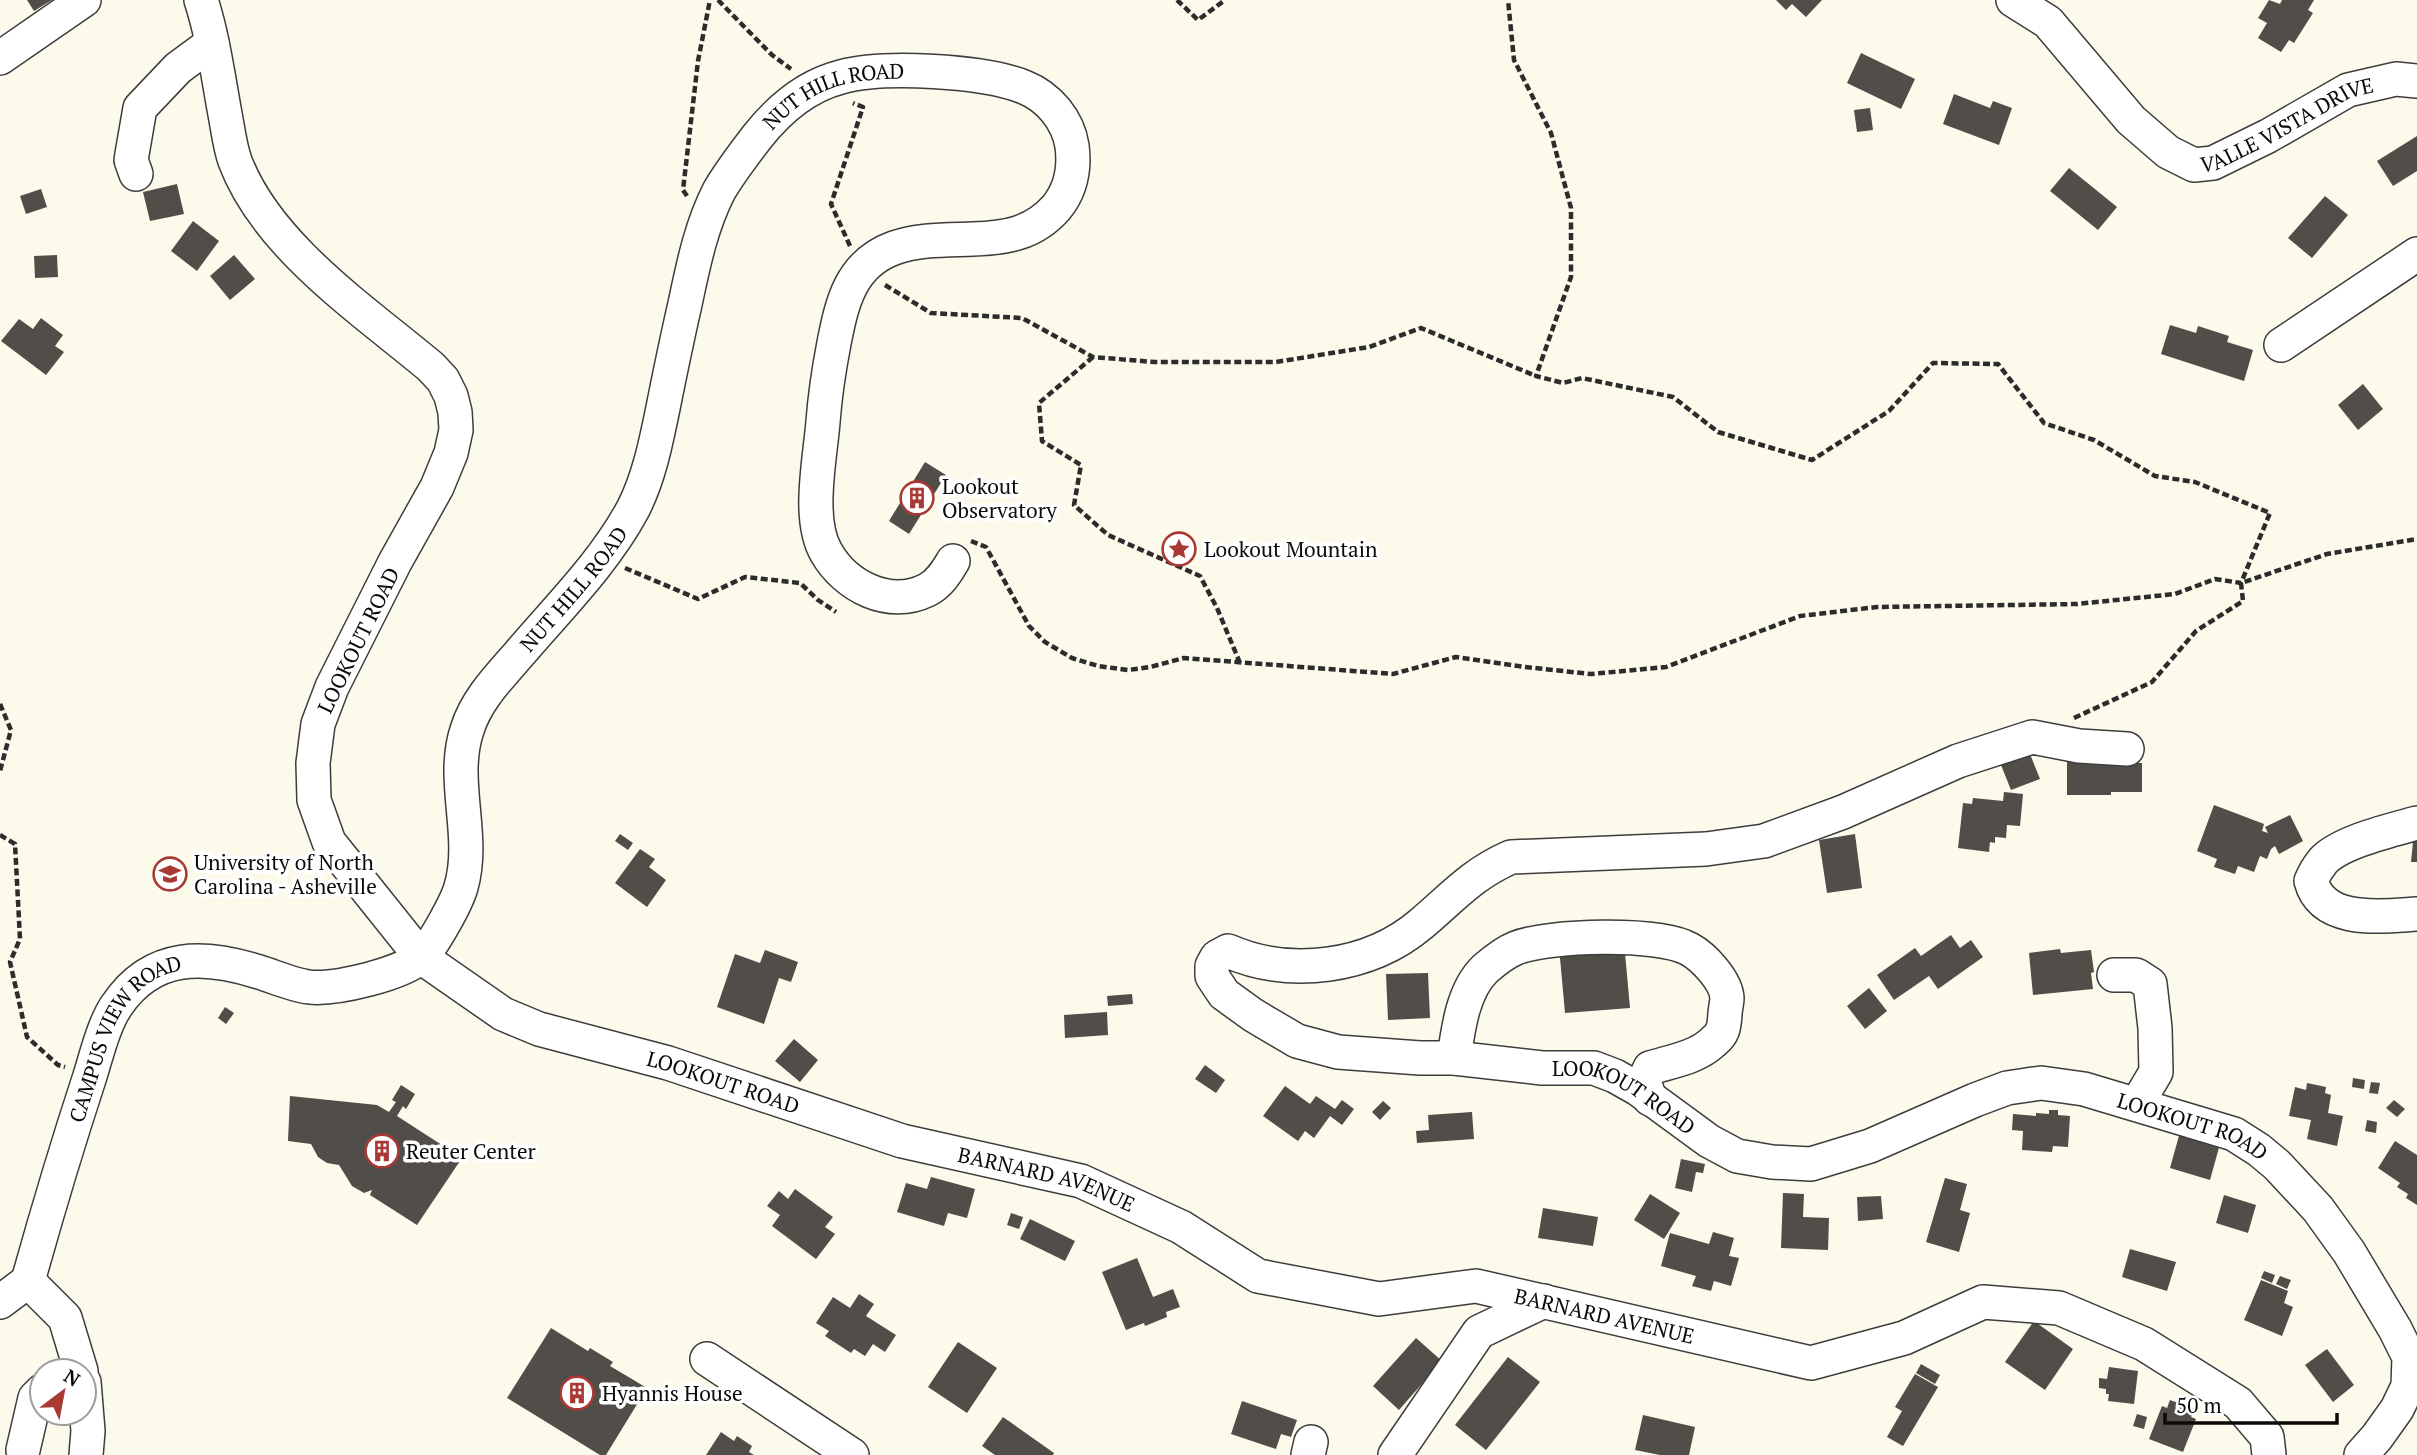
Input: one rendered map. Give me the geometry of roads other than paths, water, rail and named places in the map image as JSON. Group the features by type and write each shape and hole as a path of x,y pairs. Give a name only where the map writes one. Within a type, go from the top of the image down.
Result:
{"street":[{"path":"0,58 84,0"},
{"name":"LOOKOUT ROAD","path":"201,0 234,159 248,190 267,219 302,259 431,367 443,380 455,412 456,430 442,476 332,687 318,724 313,763 314,800 329,842 421,957 503,1014 539,1029 668,1063 902,1141"},
{"name":"VALLE VISTA DRIVE","path":"2013,0 2048,22 2131,120 2168,152 2194,165 2213,163 2257,142 2348,90 2396,79 2417,81"},
{"path":"136,174 131,160 140,108 178,68 212,43"},
{"name":"NUT HILL ROAD","path":"421,957 454,905 462,885 466,841 461,788 464,736 473,713 490,688 605,552 636,503 652,457 695,257 720,189 767,124 790,103 814,86 864,72 920,71 983,77 1023,86 1044,99 1059,115 1070,136 1073,162 1071,181 1062,200 1051,214 1035,226 1016,236 941,240 893,248 862,270 852,282 843,301 824,406 817,504 820,539 830,559 846,576 863,588 883,596 926,591 942,579 953,561"},
{"path":"2281,345 2417,254"},
{"name":"LOOKOUT ROAD","path":"2127,749 2078,746 2032,737 1958,761 1843,813 1764,841 1706,849 1511,857 1488,867 1419,926 1371,954 1308,966 1273,966 1228,951 1217,957 1212,966 1212,976 1224,994 1297,1041 1338,1052 1454,1058 1542,1068 1594,1068 1615,1076 1709,1142 1737,1156 1772,1162 1811,1164 1870,1146 2007,1088 2041,1083 2084,1089 2234,1134 2259,1150 2318,1209 2348,1252 2409,1357 2408,1386 2397,1409 2361,1455"},
{"path":"2417,823 2386,831 2338,850 2324,860 2311,881 2314,891 2339,911 2355,915 2417,914"},
{"path":"1454,1058 1459,1022 1468,997 1484,970 1514,948 1544,941 1601,938 1665,941 1689,948 1714,970 1727,996 1724,1030 1713,1043 1690,1057 1650,1069 1644,1081 1650,1099"},
{"name":"CAMPUS VIEW ROAD","path":"28,1281 90,1075 115,1006 135,986 170,963 200,961 236,965 309,987 351,985 401,968 421,957"},
{"path":"2114,975 2136,975 2150,984 2156,1072 2137,1104"},
{"name":"BARNARD AVENUE","path":"902,1141 1082,1181 1181,1227 1258,1276 1379,1299 1476,1286 1811,1363 1904,1338 1983,1302 2059,1308 2144,1344 2238,1403 2267,1437 2269,1455"},
{"path":"0,1302 28,1281 65,1318 74,1357"},
{"path":"1395,1455 1479,1332 1544,1301"},
{"path":"707,1359 852,1455"},
{"path":"23,1450 28,1426"},
{"path":"86,1455 87,1427"}],"place":[{"name":"Lookout Observatory","path":"917,498"},
{"name":"Lookout Mountain","path":"1179,549"},
{"name":"University of North Carolina - Asheville","path":"170,874"},
{"name":"Reuter Center","path":"382,1151"},
{"name":"Hyannis House","path":"577,1393"}]}
